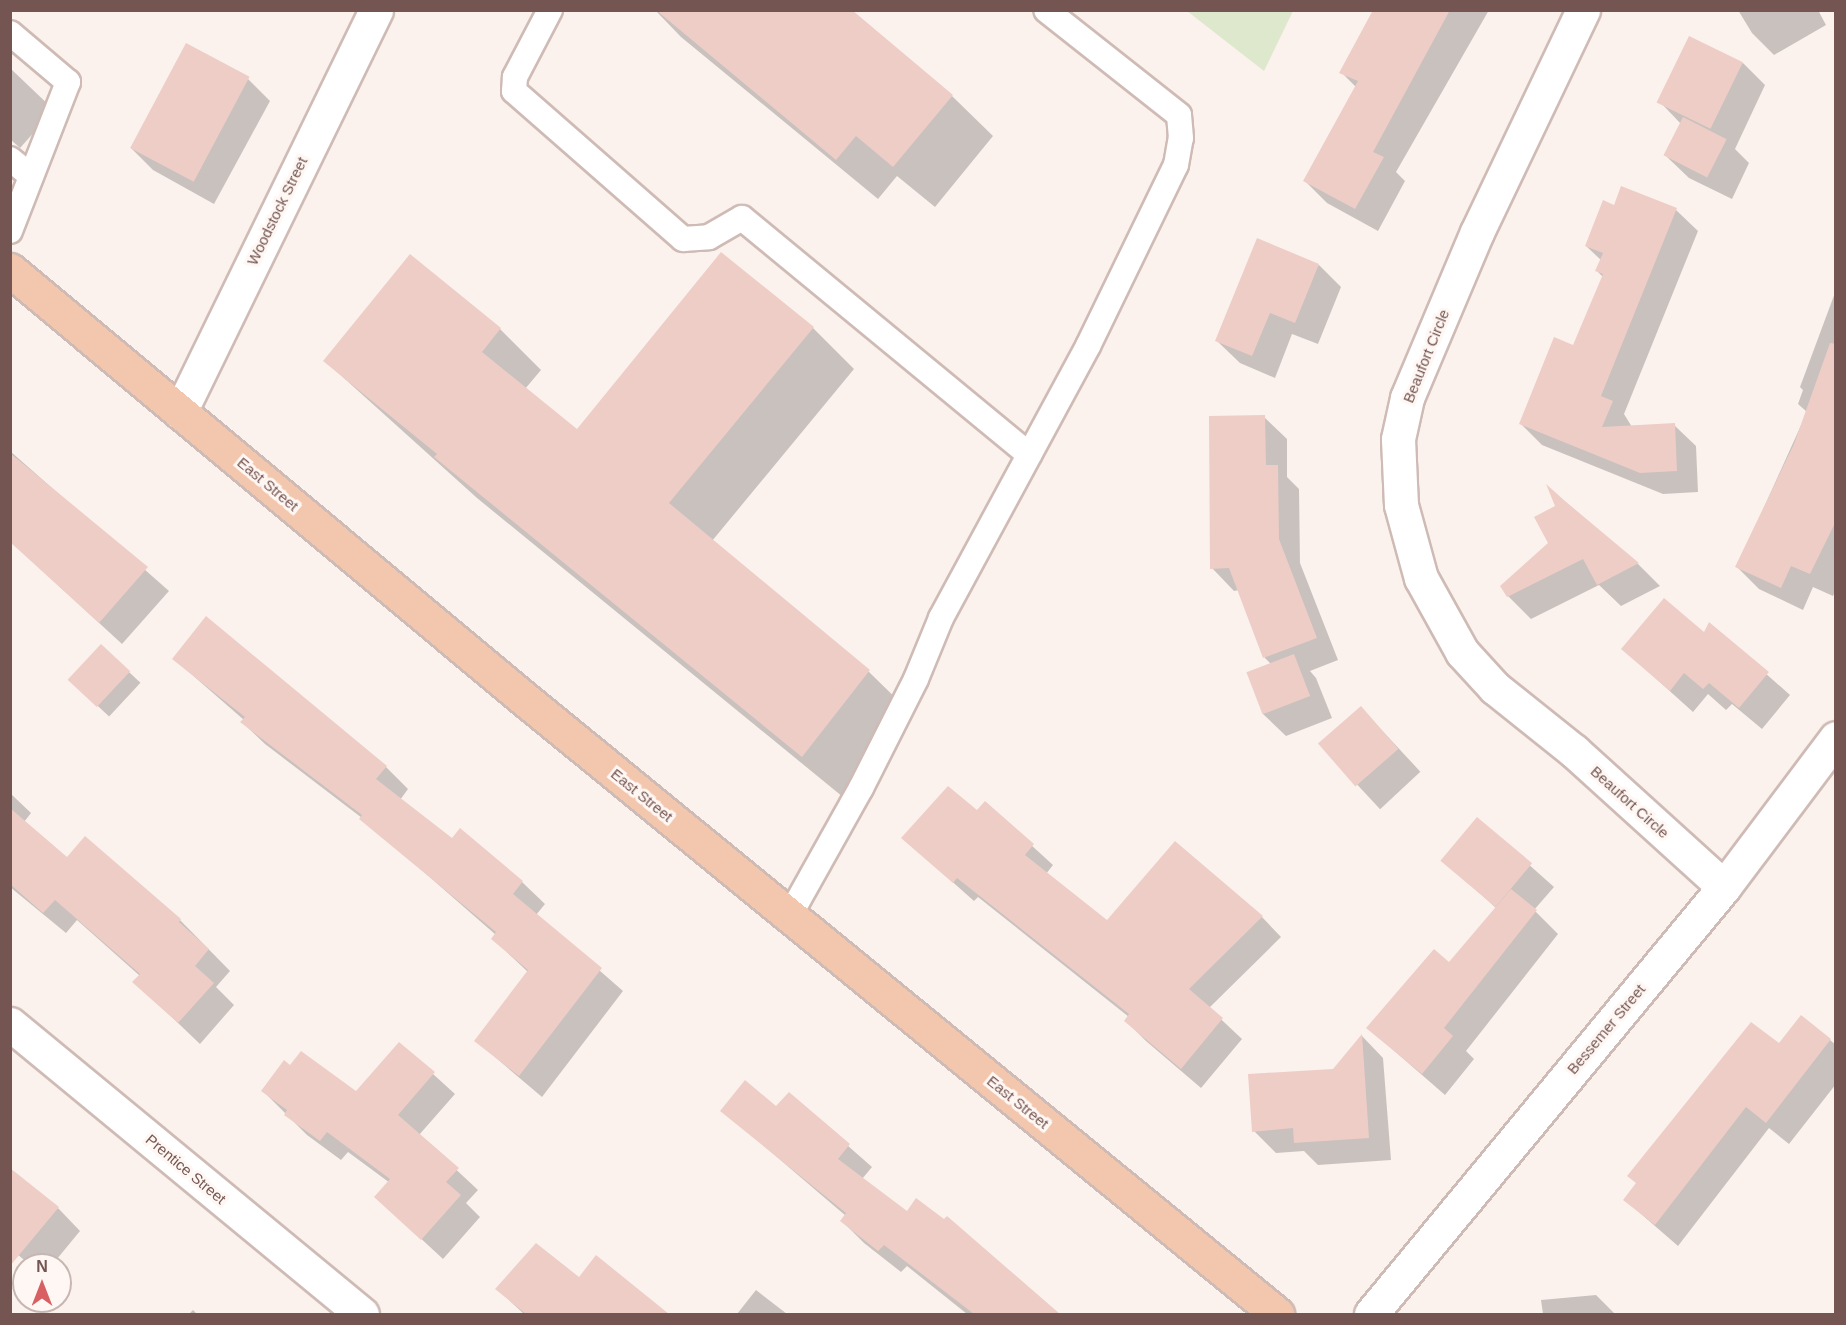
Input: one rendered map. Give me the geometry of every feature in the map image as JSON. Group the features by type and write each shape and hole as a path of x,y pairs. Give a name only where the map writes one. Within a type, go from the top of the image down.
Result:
{"main road":[{"name":"East Street","path":"10,270 1277,1314"}],"street":[{"name":"Woodstock Street","path":"180,412 376,10"},
{"name":"Beaufort Circle","path":"1583,10 1477,232 1407,398 1398,440 1401,505 1421,578 1462,652 1495,687 1574,751 1724,887"},
{"name":"Bessemer Street","path":"1371,1314 1724,887 1836,738"},
{"name":"Prentice Street","path":"10,1024 362,1314"}],"lane":[{"path":"550,10 515,77 514,91 683,239 709,237 742,218 1029,455"},
{"path":"790,915 861,788 916,679 941,618 1029,455 1176,165 1181,138 1179,115 1046,10"},
{"path":"10,33 68,82 10,231"},
{"path":"10,159 31,176"}],"green space":[{"path":"1187,11 1293,11 1264,71"}],"building":[{"path":"656,10 852,10 953,95 893,167 856,136 836,160"},
{"path":"1373,10 1450,10 1373,152 1384,157 1355,209 1303,181 1358,81 1339,73"},
{"path":"1689,36 1743,62 1710,129 1657,103"},
{"path":"186,43 250,77 194,182 130,148"},
{"path":"1683,117 1727,139 1707,178 1663,155"},
{"path":"1621,186 1677,208 1601,396 1613,401 1602,427 1675,423 1677,471 1640,473 1519,424 1554,337 1573,345 1603,274 1595,271 1603,253 1585,246 1603,200 1614,205"},
{"path":"1257,238 1319,264 1295,323 1270,313 1252,356 1215,341"},
{"path":"721,252 814,327 669,503 870,670 802,757 434,457 437,454 323,361 410,254 501,328 482,352 577,429"},
{"path":"1830,343 1836,344 1836,521 1810,574 1791,566 1781,588 1735,567 1794,444"},
{"path":"1265,415 1266,465 1278,465 1279,539 1317,638 1263,658 1229,568 1210,569 1209,416"},
{"path":"10,453 148,567 99,623 10,542"},
{"path":"1546,484 1639,563 1597,585 1583,559 1507,597 1500,586 1548,543 1534,517 1555,506"},
{"path":"1664,598 1704,632 1709,622 1769,672 1739,708 1709,683 1703,689 1684,673 1670,691 1621,649"},
{"path":"206,616 387,766 376,779 452,838 460,828 523,881 513,894 602,968 519,1076 474,1041 528,970 491,939 496,932 359,819 362,815 240,722 245,717 172,659"},
{"path":"101,644 130,671 97,707 68,680"},
{"path":"1294,654 1310,696 1263,714 1246,672"},
{"path":"1361,706 1398,749 1355,786 1318,743"},
{"path":"948,786 977,810 985,801 1034,844 1025,855 1107,920 1175,841 1263,916 1189,989 1223,1018 1181,1069 1124,1021 1129,1014 957,878 953,883 901,838"},
{"path":"10,808 67,857 85,836 181,919 179,922 209,949 195,966 214,983 178,1023 132,982 140,974 55,900 43,913 10,884"},
{"path":"1477,817 1532,863 1496,907 1440,861"},
{"path":"1511,889 1537,910 1444,1028 1453,1036 1422,1074 1366,1028 1434,949 1449,962"},
{"path":"1801,1015 1831,1039 1766,1123 1746,1107 1655,1225 1623,1200 1636,1183 1627,1176 1751,1022 1779,1043"},
{"path":"1362,1034 1369,1138 1294,1143 1293,1128 1252,1132 1248,1074 1333,1069"},
{"path":"399,1042 435,1072 398,1115 459,1168 446,1182 461,1195 421,1240 374,1197 390,1179 327,1132 320,1141 284,1115 287,1110 261,1091 284,1060 290,1065 301,1051 356,1091"},
{"path":"745,1080 776,1106 789,1092 850,1144 838,1159 907,1211 916,1198 944,1219 947,1216 1060,1314 974,1314 884,1245 878,1251 840,1221 846,1213 720,1111"},
{"path":"10,1168 59,1207 21,1253 12,1253 10,1266"},
{"path":"536,1243 579,1277 596,1255 669,1314 526,1314 495,1289"}]}
